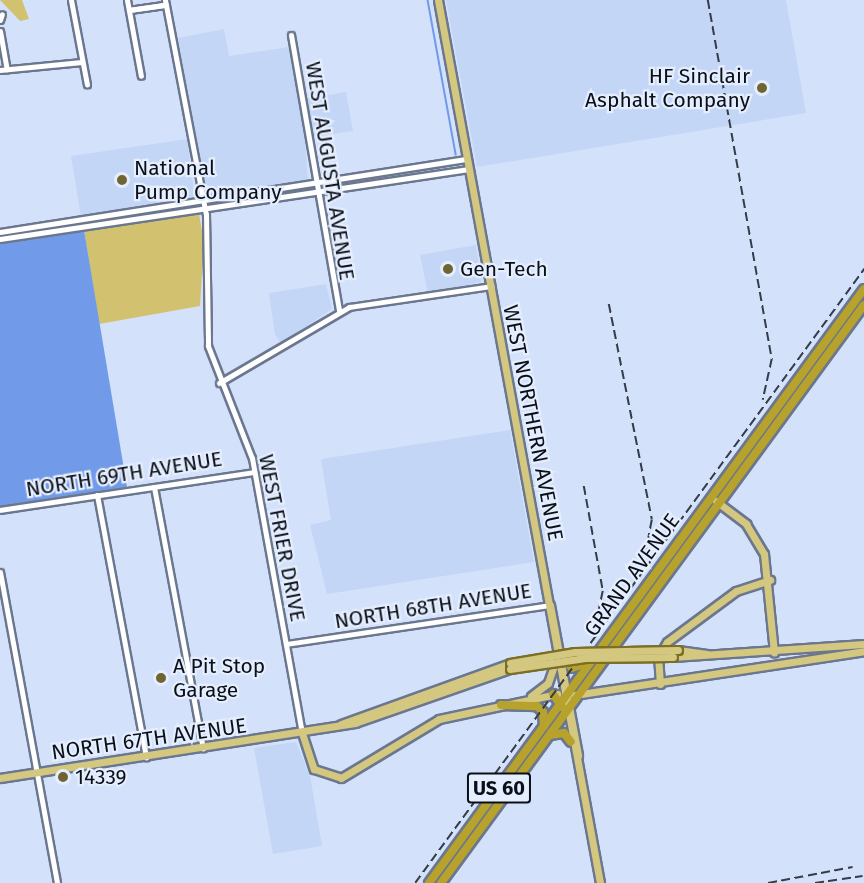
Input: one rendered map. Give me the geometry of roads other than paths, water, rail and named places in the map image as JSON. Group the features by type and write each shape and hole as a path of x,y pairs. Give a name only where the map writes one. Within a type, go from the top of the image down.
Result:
{"highway":[{"name":"GRAND AVENUE","path":"429,883 864,289"},
{"name":"GRAND AVENUE","path":"441,883 864,305"},
{"path":"786,395 794,400"},
{"path":"563,658 578,669 598,653"},
{"path":"553,694 564,697 563,717"},
{"path":"501,705 537,706 544,714 543,727"},
{"path":"547,738 563,733 571,742"}],"main road":[{"name":"WEST NORTHERN AVENUE","path":"438,0 550,605 563,658 564,697"},
{"path":"711,497 754,532 770,580 774,651"},
{"path":"660,684 658,657 667,642 736,591 770,580"},
{"name":"WEST NORTHERN AVENUE","path":"550,605 554,649 564,697 572,706 578,760 600,883"},
{"name":"NORTH 67TH AVENUE","path":"510,666 585,658 682,657 864,644"},
{"path":"525,698 551,680 554,649"},
{"name":"NORTH 67TH AVENUE","path":"0,778 303,733 340,724 510,666 575,652 689,650 707,654"},
{"path":"564,697 579,697 726,671 864,651"},
{"path":"303,733 315,769 341,778 422,726 525,698 553,694"},
{"name":"WEST NORTHERN AVENUE","path":"563,717 578,760"}],"street":[{"path":"71,0 87,85"},
{"path":"127,0 141,76"},
{"path":"129,10 166,2"},
{"name":"WEST FRIER DRIVE","path":"166,2 205,208 205,318 219,383 254,472 303,733"},
{"path":"0,31 7,69"},
{"name":"WEST AUGUSTA AVENUE","path":"291,35 339,311"},
{"path":"0,70 82,62"},
{"path":"0,232 467,159"},
{"path":"0,239 469,169"},
{"path":"249,194 250,201"},
{"path":"144,210 145,217"},
{"path":"219,383 253,368 339,311 490,286"},
{"name":"NORTH 69TH AVENUE","path":"0,510 254,472"},
{"path":"154,487 203,748"},
{"path":"97,495 146,757"},
{"path":"0,573 57,883"},
{"name":"NORTH 68TH AVENUE","path":"286,644 550,605"}],"water":[{"path":"84,230 127,487 0,507 0,243"}],"waterway":[{"path":"428,0 456,154"},
{"path":"182,104 188,136"}],"railway":[{"path":"708,0 772,359 763,400"},
{"path":"415,883 864,269"},
{"path":"609,304 652,520 644,562"},
{"path":"584,486 603,591 595,629"},
{"path":"768,883 853,867"},
{"path":"815,883 862,876"}],"place":[{"name":"HF Sinclair Asphalt Company","path":"762,88"},
{"name":"National Pump Company","path":"122,180"},
{"name":"Gen-Tech","path":"448,269"},
{"name":"A Pit Stop Garage","path":"161,678"},
{"name":"14339","path":"63,777"}]}
